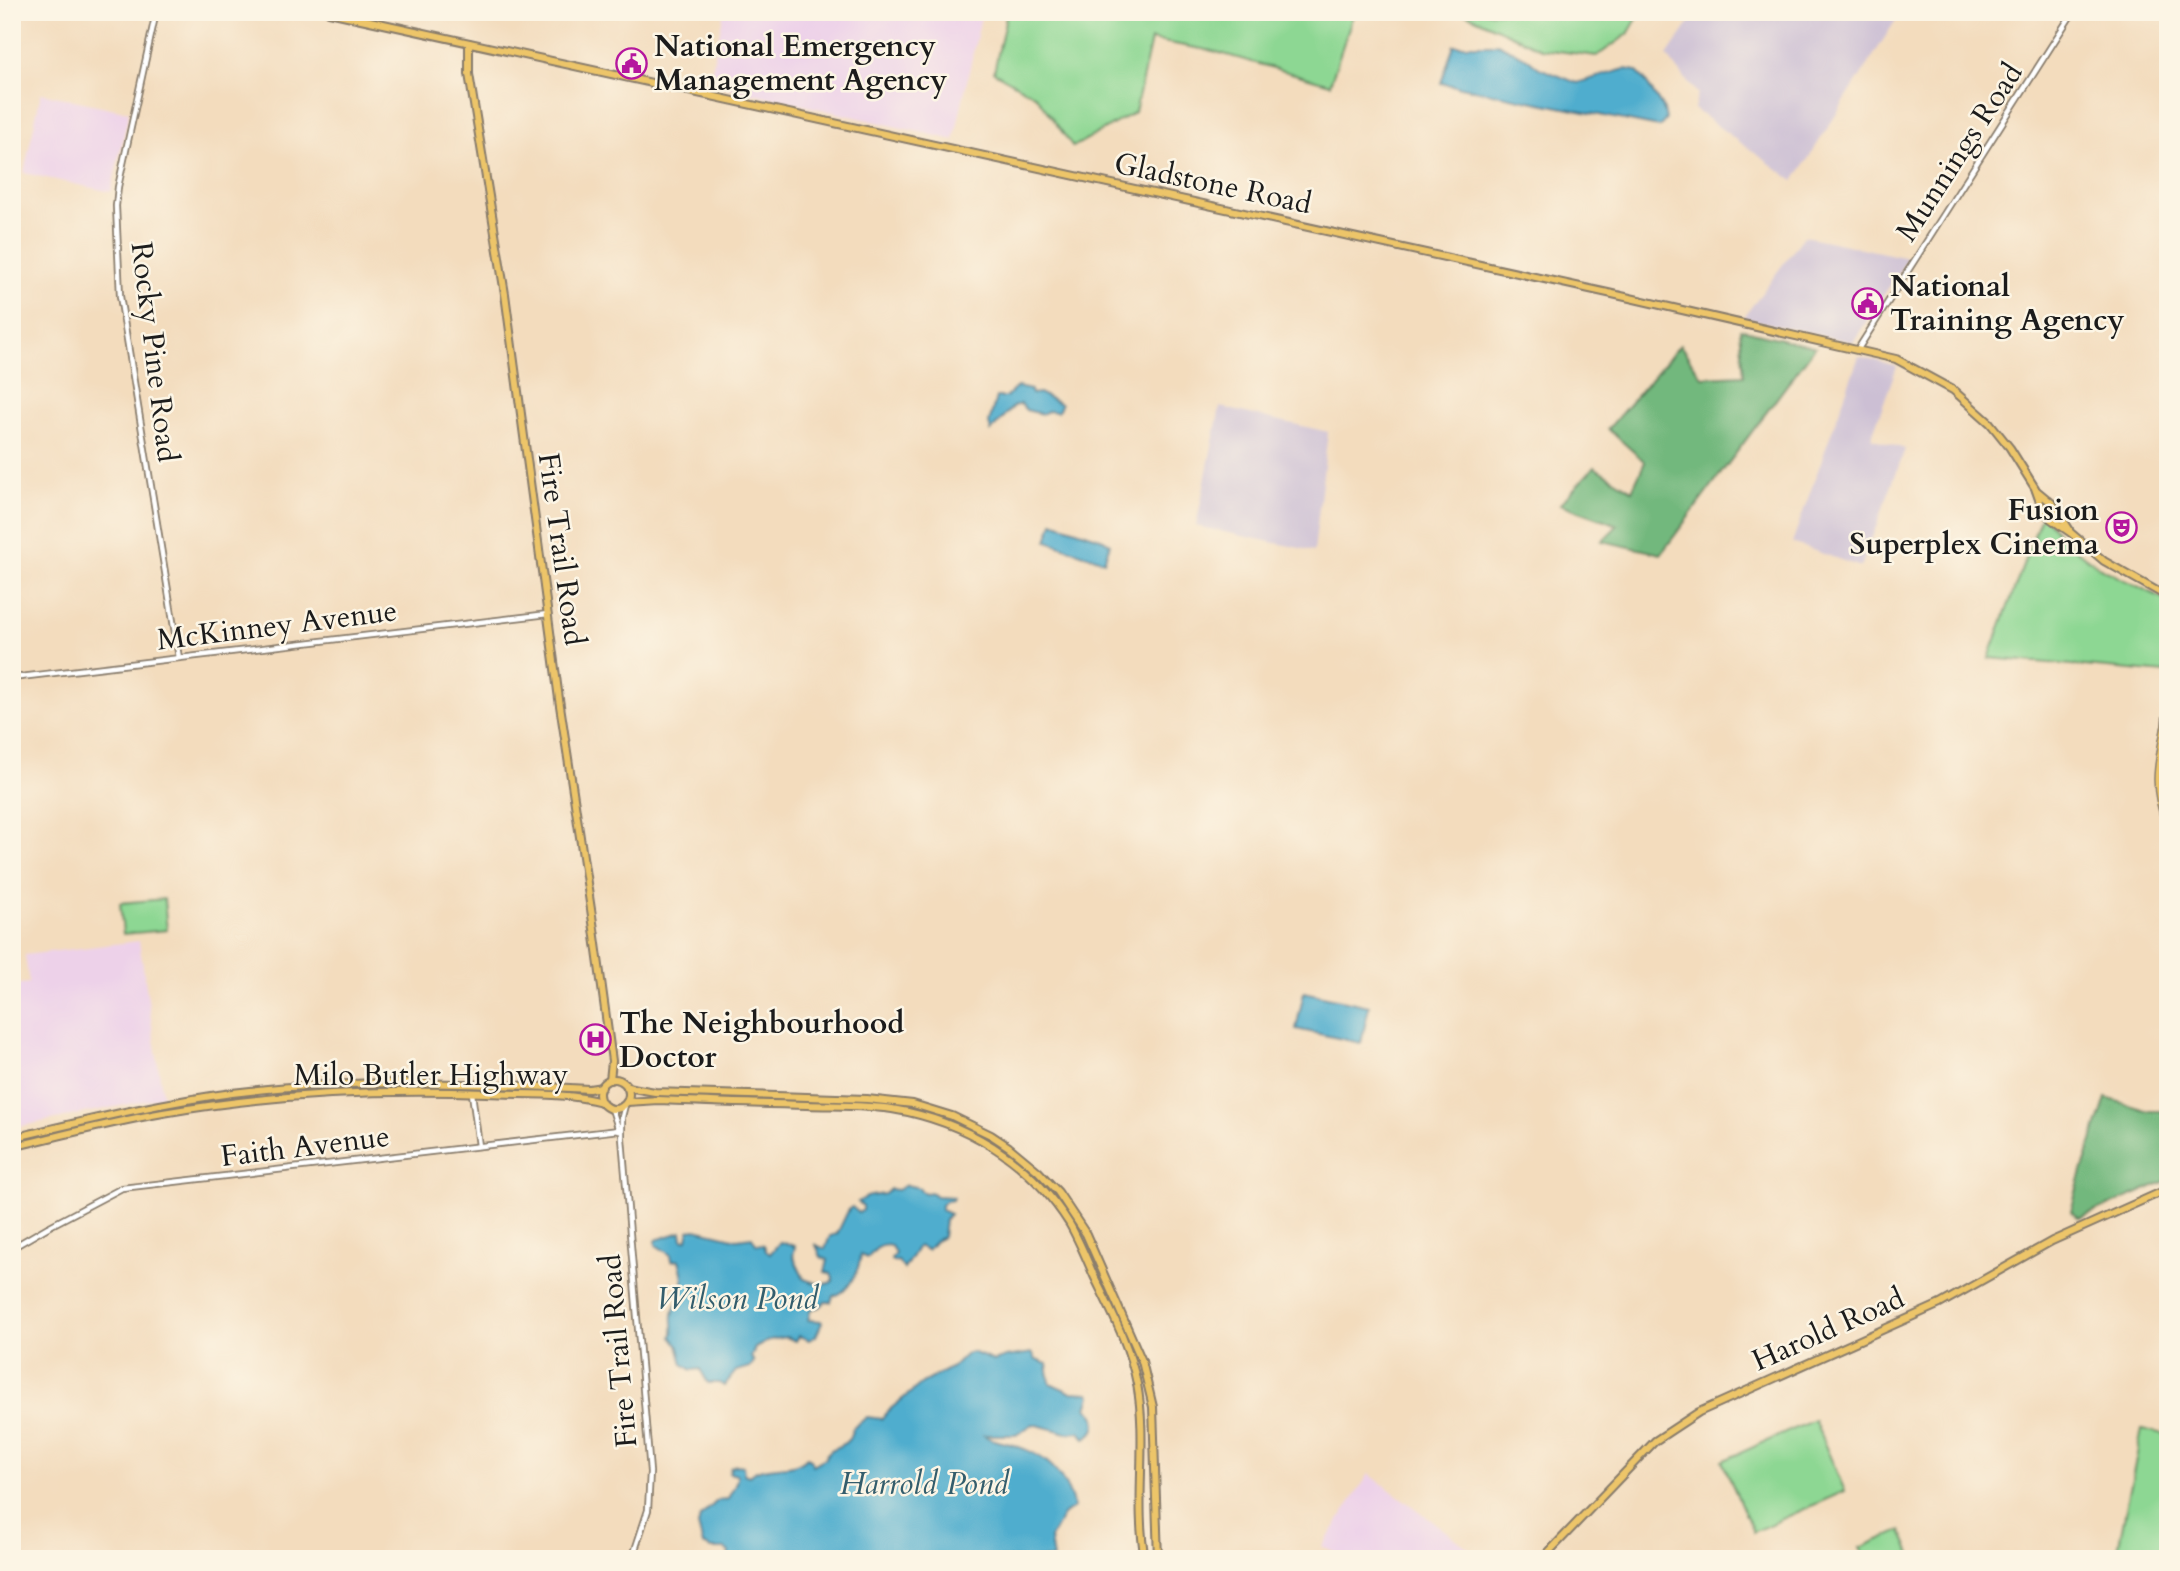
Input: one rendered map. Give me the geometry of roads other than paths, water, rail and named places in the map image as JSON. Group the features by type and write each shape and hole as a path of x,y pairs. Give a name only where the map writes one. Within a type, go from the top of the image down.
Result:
{"highway":[{"path":"2168,710 2158,781 2160,804 2168,824"},
{"path":"2166,728 2168,775"}],"main road":[{"name":"Gladstone Road","path":"330,12 1858,349 1903,362 1956,392 1990,423 2010,448 2035,488 2042,508 2051,519 2104,561 2166,595"},
{"name":"Fire Trail Road","path":"469,43 469,74 505,294 559,699 591,904 612,1061 610,1080"},
{"name":"Gladstone Road","path":"2035,488 2061,515 2071,533"},
{"path":"2042,508 2048,500"},
{"path":"2051,519 2058,519 2061,515"},
{"name":"Fire Trail Road","path":"612,1061 621,1081"},
{"path":"626,1103 629,1094 621,1081 610,1080 602,1087 602,1102 612,1109 618,1109 626,1103 648,1100 891,1109 956,1127 994,1147 1013,1161 1045,1191 1069,1224 1132,1361 1140,1405 1145,1559"},
{"name":"Milo Butler Highway","path":"12,1138 159,1104 285,1088 402,1083 589,1089 602,1087"},
{"path":"627,1087 655,1092 867,1099 914,1104 959,1119 990,1135 1038,1171 1066,1203 1086,1234 1140,1354 1153,1406 1158,1559"},
{"name":"Milo Butler Highway","path":"12,1147 133,1118 300,1095 360,1092 472,1093 575,1097 602,1102"},
{"name":"Harold Road","path":"1542,1559 1655,1441 1699,1412 1940,1304 2052,1241 2168,1189"}],"street":[{"name":"Rocky Pine Road","path":"156,12 118,187 120,296 179,658"},
{"name":"Munnings Road","path":"1858,349 2073,12"},
{"name":"McKinney Avenue","path":"12,678 548,614"},
{"path":"472,1093 479,1146"},
{"name":"Fire Trail Road","path":"626,1103 622,1117 622,1138 649,1461 648,1510 632,1559"},
{"name":"Fire Trail Road","path":"612,1109 622,1138"},
{"name":"Faith Avenue","path":"12,1248 122,1188 619,1130"}],"water":[{"path":"1497,43 1527,58 1539,68 1577,83 1625,69 1636,71 1664,110 1666,119 1660,127 1441,83 1454,45"},
{"path":"1017,387 1031,390 1031,394 1039,393 1059,403 1061,405 1058,412 1048,411 1042,414 1026,410 1021,404 1014,406 991,431 989,423 996,397 1006,397"},
{"path":"1053,522 1110,544 1104,561 1047,541"},
{"path":"1304,992 1369,1006 1361,1043 1296,1029"},
{"name":"Wilson Pond","path":"906,1185 936,1196 953,1197 941,1205 941,1210 950,1214 945,1219 943,1237 927,1250 918,1246 904,1269 898,1261 891,1260 895,1253 891,1246 880,1246 868,1258 861,1255 855,1274 844,1291 833,1296 831,1302 811,1309 808,1320 822,1323 816,1336 809,1340 799,1336 796,1341 786,1337 770,1340 755,1348 751,1357 754,1362 750,1367 736,1371 724,1386 708,1383 700,1369 692,1370 683,1364 678,1344 672,1337 673,1314 683,1289 681,1269 679,1260 672,1261 671,1255 656,1245 656,1240 681,1232 684,1240 687,1239 689,1230 696,1229 737,1239 752,1237 756,1244 764,1245 770,1254 780,1242 795,1246 793,1256 804,1279 827,1284 833,1281 833,1277 825,1272 828,1260 821,1257 816,1245 825,1249 830,1236 837,1234 849,1209 852,1207 859,1213 863,1210 863,1206 858,1202"},
{"name":"Harrold Pond","path":"972,1352 994,1361 1032,1353 1036,1360 1047,1364 1050,1383 1070,1392 1089,1393 1091,1396 1087,1408 1094,1415 1096,1424 1093,1432 1085,1438 1080,1432 1067,1433 1033,1424 1016,1435 984,1435 1034,1453 1052,1466 1065,1484 1074,1507 1064,1514 1050,1539 1053,1559 728,1559 729,1552 725,1549 712,1549 703,1545 698,1526 700,1517 718,1500 728,1499 737,1479 737,1475 729,1473 731,1467 743,1466 744,1474 749,1476 763,1469 794,1465 807,1457 813,1465 825,1458 831,1450 845,1443 853,1428 867,1417 882,1419 922,1383 954,1366 966,1354"}],"place":[{"name":"National Emergency Management Agency","path":"631,63"},
{"name":"National Training Agency","path":"1867,303"},
{"name":"Fusion Superplex Cinema","path":"2122,527"},
{"name":"The Neighbourhood Doctor","path":"596,1040"}]}
